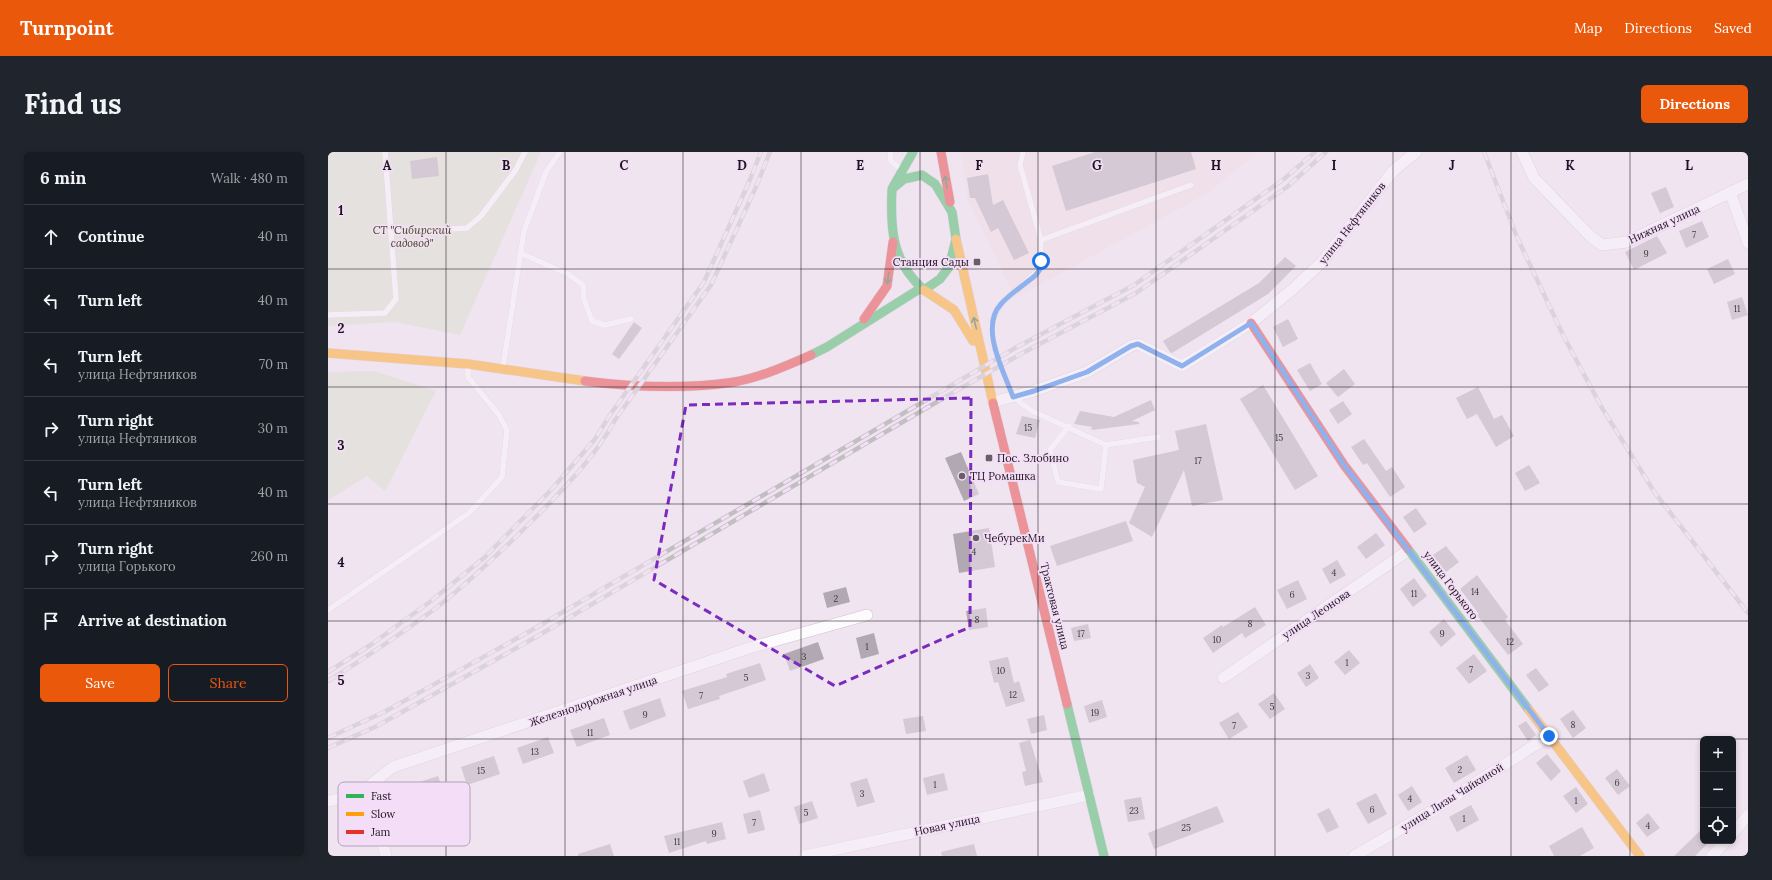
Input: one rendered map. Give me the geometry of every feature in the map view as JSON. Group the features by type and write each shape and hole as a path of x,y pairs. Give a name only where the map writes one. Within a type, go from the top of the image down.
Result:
{"main road":[{"path":"913,152 892,188 891,204 894,239 901,265 909,277 923,289 954,310 984,360"},
{"name":"Трактовая улица","path":"941,152 956,239 993,402 1104,856"},
{"path":"892,188 904,179 922,175 934,184 952,212"},
{"path":"854,331 878,301 887,286 894,239"},
{"path":"328,353 468,364 609,384 689,386 735,382 785,367 827,347 940,278 949,267 956,239"},
{"name":"улица Горького","path":"1251,323 1344,465 1640,856"}],"street":[{"name":"улица Нефтяников","path":"993,402 1034,391 1087,372 1131,346 1138,344 1182,366 1251,323 1293,289 1323,261 1393,172 1416,152"},
{"name":"Нижняя улица","path":"1522,152 1534,178 1590,236 1602,244 1627,242 1748,184"},
{"path":"1730,192 1748,243"},
{"name":"улица Леонова","path":"1223,678 1409,550"},
{"name":"Железнодорожная улица","path":"374,782 394,767 749,648 867,615"},
{"name":"улица Лизы Чайкиной","path":"1354,856 1432,811 1549,736"},
{"name":"Новая улица","path":"805,856 1089,795"},
{"name":"Железнодорожная улица","path":"328,801 338,799"},
{"path":"1736,829 1748,815"},
{"path":"1712,856 1723,844"},
{"path":"384,846 386,856"}],"lane":[{"path":"328,315 385,313 396,300 385,152"},
{"path":"392,232 468,228 481,216 515,171 525,152"},
{"path":"502,369 524,231 546,172 560,152"},
{"path":"890,152 891,161 903,171"},
{"path":"1023,152 1020,165 1040,240 1040,269 1000,305 991,326 992,340 1013,397 1032,410 1069,426 1106,445 1158,437"},
{"path":"1040,240 1191,185"},
{"path":"520,253 568,274 583,285 584,299 592,321 605,325 631,319"},
{"path":"328,610 468,513 502,477 507,430 499,415 468,377 468,364"},
{"path":"1069,426 1050,450 1058,482 1101,490 1106,445"}],"highlighted area":[{"path":"971,398 970,627 835,686 654,580 686,405"}],"shaded area":[{"path":"961,152 1258,152 1206,194 1015,298 968,200"}],"green space":[{"name":"СТ \"Сибирский садовод\"","path":"328,152 541,152 460,335 395,322 328,326"},
{"path":"374,371 436,391 385,491 367,476 328,500 328,372"}],"building":[{"path":"1095,152 1191,152 1196,169 1066,211 1052,166"},
{"path":"437,157 439,176 412,179 410,161"},
{"path":"988,174 993,205 1003,200 1029,253 1014,260 998,228 991,232 975,198 970,198 967,178"},
{"path":"1666,187 1674,207 1660,213 1651,193"},
{"path":"1702,221 1709,237 1686,248 1679,231"},
{"path":"1657,236 1667,253 1634,270 1625,252"},
{"path":"1285,257 1296,266 1268,294 1172,353 1170,352 1163,341 1259,283"},
{"path":"1728,259 1735,274 1714,284 1707,269"},
{"path":"1742,297 1748,315 1732,320 1727,302"},
{"path":"1288,319 1298,339 1283,347 1273,327"},
{"path":"634,322 642,328 619,359 612,354"},
{"path":"1310,363 1322,384 1310,391 1297,370"},
{"path":"1344,369 1355,384 1338,397 1326,383"},
{"path":"1263,385 1318,476 1295,490 1240,399"},
{"path":"1478,387 1494,419 1502,415 1514,436 1496,447 1477,414 1467,419 1456,398"},
{"path":"1151,400 1155,410 1132,421 1139,422 1139,424 1092,430 1091,428 1093,427 1074,424 1080,411 1114,417"},
{"path":"1343,401 1352,414 1338,424 1329,410"},
{"path":"1022,416 1040,420 1035,438 1016,434"},
{"path":"1206,424 1223,500 1192,506 1184,470 1152,537 1129,523 1145,487 1137,483 1133,460 1179,450 1175,431"},
{"path":"1364,439 1386,471 1392,467 1405,487 1390,497 1367,463 1363,465 1351,447"},
{"name":"ТЦ Ромашка","path":"961,452 979,494 964,501 945,458"},
{"path":"1529,465 1540,483 1525,491 1515,473"},
{"path":"1416,508 1427,524 1414,533 1403,517"},
{"path":"1126,521 1133,541 1057,566 1050,546"},
{"path":"989,528 995,567 959,573 953,534"},
{"path":"1376,533 1385,545 1366,559 1357,547"},
{"path":"1446,546 1459,562 1446,572 1433,555"},
{"path":"1337,560 1346,575 1330,584 1322,569"},
{"path":"1477,575 1508,617 1505,620 1523,644 1508,655 1477,615 1479,614 1460,589"},
{"path":"1414,578 1427,596 1413,607 1400,589"},
{"path":"1298,580 1307,599 1287,609 1277,590"},
{"path":"846,587 850,602 827,608 823,593"},
{"path":"1255,607 1266,625 1245,638 1242,633 1213,653 1203,638 1222,625 1223,627"},
{"path":"986,608 988,627 969,630 966,611"},
{"path":"1444,619 1456,634 1441,647 1429,632"},
{"path":"1088,624 1091,638 1074,641 1071,628"},
{"path":"874,633 879,654 861,659 856,638"},
{"path":"818,642 824,659 790,671 784,654"},
{"path":"1349,650 1360,663 1345,675 1334,662"},
{"path":"1474,654 1487,671 1469,684 1456,668"},
{"path":"1008,657 1014,683 1019,681 1025,701 1006,707 998,682 994,683 989,661"},
{"path":"760,663 766,680 719,696 720,699 688,709 682,691 727,677 726,674"},
{"path":"1310,664 1319,678 1306,687 1297,673"},
{"path":"1536,668 1549,685 1539,692 1526,675"},
{"path":"1274,693 1285,709 1270,719 1258,704"},
{"path":"660,698 666,716 630,730 623,711"},
{"path":"1102,700 1107,717 1089,723 1084,706"},
{"path":"1573,710 1586,728 1573,738 1560,719"},
{"path":"1238,712 1248,727 1229,739 1219,723"},
{"path":"1044,715 1047,730 1031,734 1027,719"},
{"path":"923,716 926,731 906,734 903,719"},
{"path":"604,718 610,735 577,747 570,730"},
{"path":"1526,721 1536,735 1528,741 1518,726"},
{"path":"548,737 554,753 523,764 517,748"},
{"path":"1030,740 1043,782 1025,786 1022,772 1026,771 1019,743"},
{"path":"1547,754 1561,771 1551,781 1536,763"},
{"path":"1467,755 1476,770 1454,783 1445,768"},
{"path":"494,756 500,774 470,784 470,782 466,782 461,767"},
{"path":"1617,769 1630,786 1618,795 1605,778"},
{"path":"764,773 770,791 749,798 743,781"},
{"path":"944,773 948,790 927,795 923,778"},
{"path":"438,776 440,782 419,782"},
{"path":"867,778 875,802 857,807 850,783"},
{"path":"1412,786 1422,802 1408,811 1398,795"},
{"path":"1576,787 1588,804 1576,813 1563,796"},
{"path":"1376,793 1387,814 1368,824 1356,803"},
{"path":"1141,797 1145,819 1128,822 1124,800"},
{"path":"812,801 818,818 799,824 794,807"},
{"path":"1471,805 1479,820 1457,832 1449,817"},
{"path":"1217,806 1224,822 1154,849 1148,833"},
{"path":"1329,808 1339,827 1327,833 1317,814"},
{"path":"760,810 765,830 748,834 743,814"},
{"path":"1648,813 1660,828 1647,837 1636,823"},
{"path":"722,822 726,839 707,844 706,841 669,853 664,836"},
{"path":"1582,827 1594,848 1580,856 1554,856 1549,846"},
{"path":"1700,831 1700,844 1707,844 1695,856 1674,856"},
{"path":"610,844 614,856 578,856 578,854"},
{"path":"974,844 977,856 942,856 941,852"}],"railway":[{"path":"328,672 372,644 431,601 485,557 552,489 595,439 610,415 704,282 761,152"},
{"path":"328,681 369,655 450,597 516,537 572,480 600,445 615,420 711,285 756,187 770,152"},
{"path":"328,738 386,711 532,630 1017,347 1134,285 1284,179 1315,152"},
{"path":"328,748 377,726 536,637 947,396 1019,355 1136,293 1287,187 1326,152"},
{"path":"1484,152 1517,237 1564,337 1602,408 1655,493 1748,613"}],"traffic: fast":[{"path":"893,187 913,152"},
{"path":"922,175 935,184 952,212 956,239 949,267 940,279 924,290 913,279 899,256 895,244 891,204 892,189 904,179 922,175"},
{"path":"811,355 827,347 921,288"},
{"path":"1408,549 1529,710"},
{"path":"1067,704 1104,856"}],"traffic: slow":[{"path":"956,239 993,403"},
{"path":"924,290 954,310 973,341"},
{"path":"328,353 468,364 585,381"},
{"path":"1529,710 1640,856"}],"traffic: jam":[{"path":"941,152 950,202"},
{"path":"864,319 887,286 893,242"},
{"path":"1251,323 1344,465 1408,549"},
{"path":"585,381 622,385 660,386 698,386 734,382 753,378 773,371 811,355"},
{"path":"993,403 1067,704"}],"place":[{"name":"Станция Сады","path":"977,262"},
{"name":"Пос. Злобино","path":"989,458"},
{"name":"ТЦ Ромашка","path":"962,476"},
{"name":"ЧебурекМи","path":"976,538"}],"route":[{"path":"1041,261 1040,269 1036,275 1000,305 991,326 992,340 1013,397 1087,372 1131,346 1138,344 1182,366 1251,323 1344,465 1549,736"}]}
